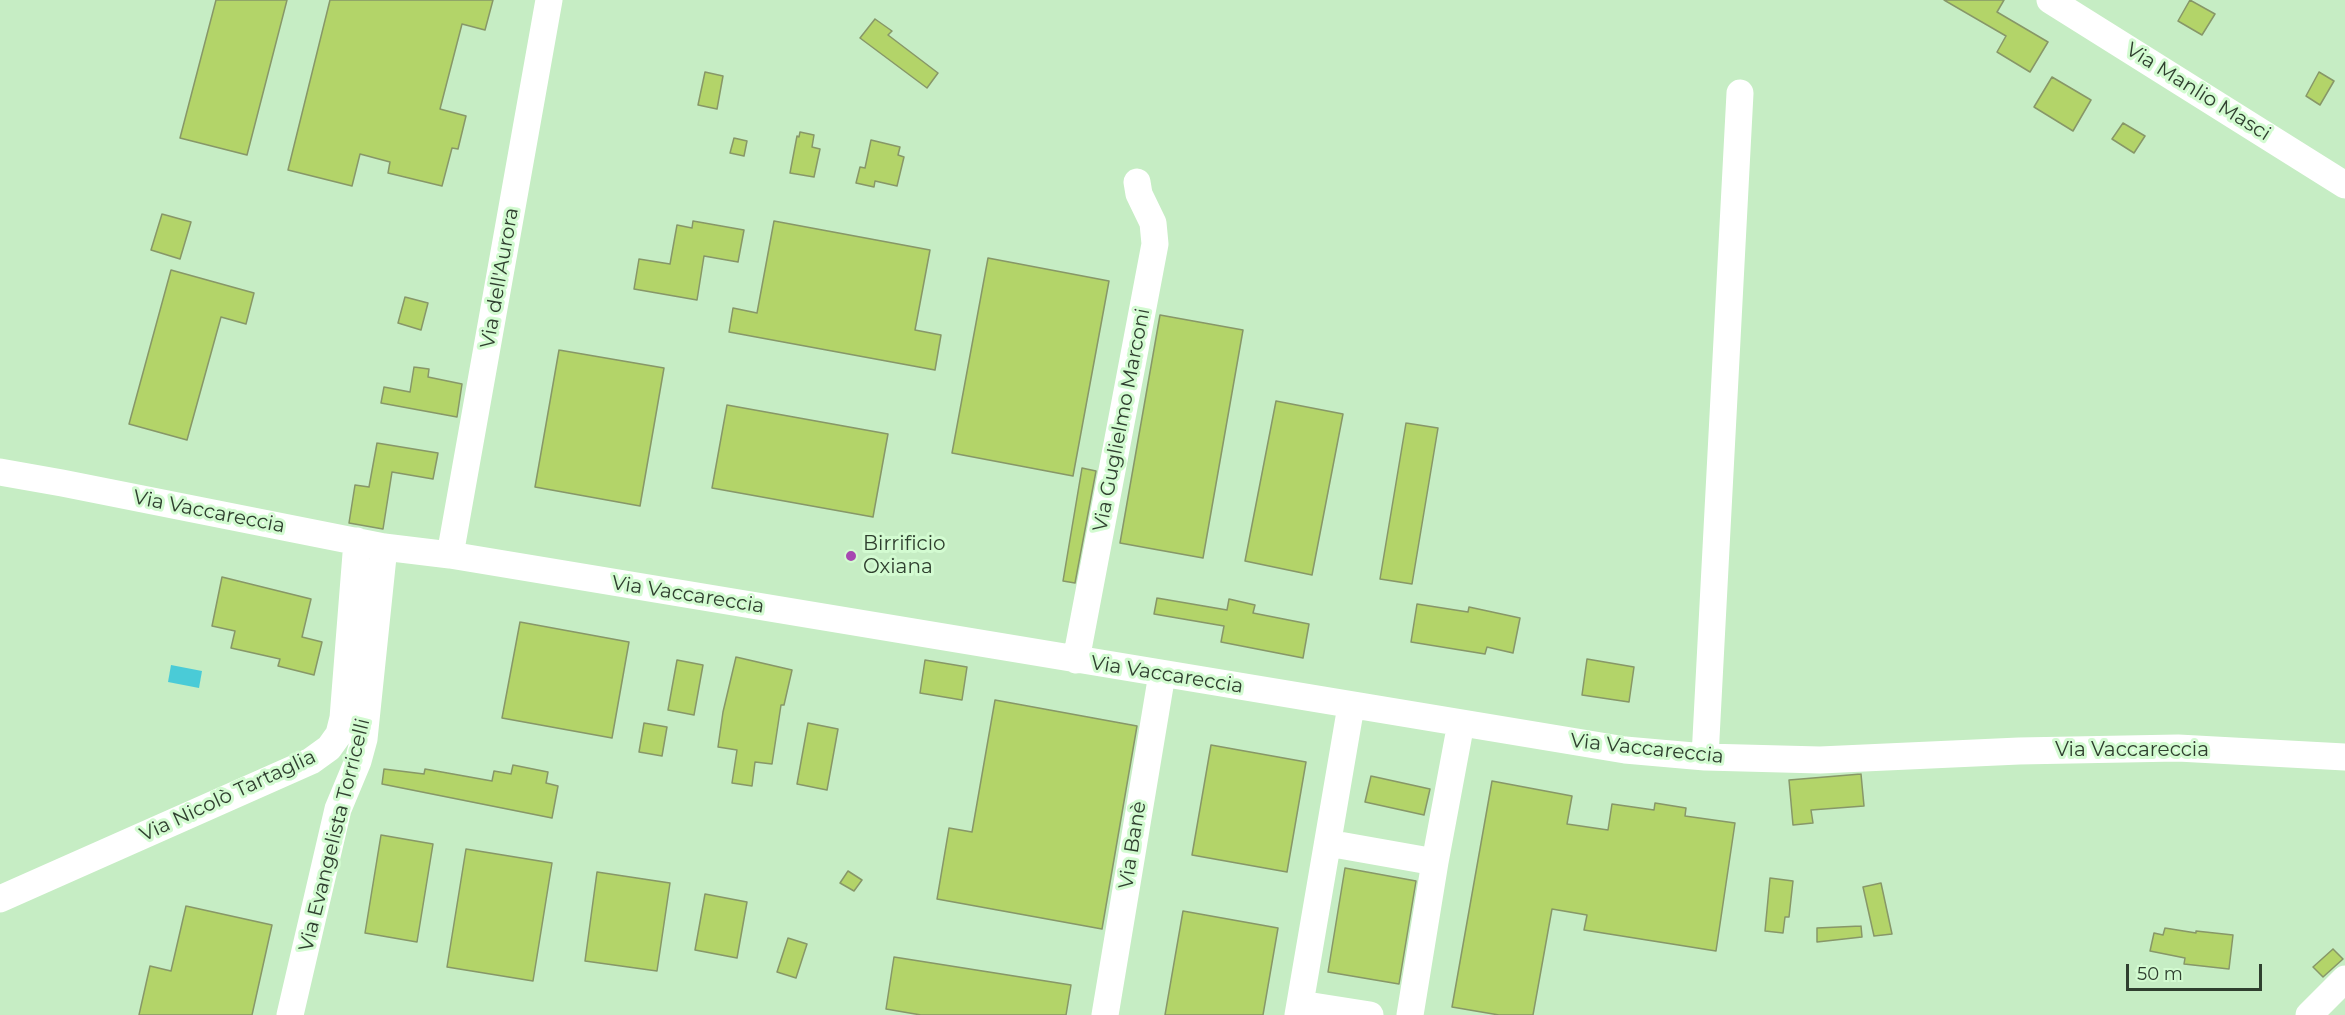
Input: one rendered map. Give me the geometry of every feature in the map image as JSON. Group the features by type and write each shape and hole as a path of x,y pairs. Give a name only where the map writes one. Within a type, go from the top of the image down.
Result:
{"street":[{"name":"Via dell'Aurora","path":"450,555 549,0"},
{"name":"Via Manlio Masci","path":"2050,0 2345,185"},
{"path":"1705,757 1740,93"},
{"name":"Via Guglielmo Marconi","path":"1076,660 1155,244 1153,223 1139,194 1137,182"},
{"name":"Via Vaccareccia","path":"0,472 384,547 450,555 1625,750 1705,757 1848,760 2030,751 2178,748 2345,757"},
{"name":"Via Nicolò Tartaglia","path":"0,899 311,761 329,748 339,734 344,718 357,541"},
{"name":"Via Evangelista Torricelli","path":"290,1015 338,809 358,761 364,739 384,547"},
{"name":"Via Banè","path":"1105,1015 1162,674"},
{"path":"1351,706 1299,1010 1370,1015"},
{"path":"1410,1015 1461,723"},
{"path":"1328,843 1435,862"},
{"path":"2310,1015 2345,979"}],"water":[{"path":"171,665 202,671 199,688 168,682"}],"building":[{"path":"216,0 287,0 247,155 180,138"},
{"path":"330,0 493,0 485,30 462,24 440,109 466,116 458,149 452,148 442,186 388,173 390,162 360,154 352,186 288,170"},
{"path":"1944,0 2004,0 1997,12 2048,42 2030,72 1997,52 2006,36"},
{"path":"2190,0 2215,14 2202,35 2178,21"},
{"path":"875,19 892,31 888,35 938,73 927,88 860,38"},
{"path":"705,72 723,76 717,109 698,105"},
{"path":"2319,72 2334,81 2320,105 2306,96"},
{"path":"2052,77 2091,100 2073,131 2034,107"},
{"path":"2123,123 2145,136 2134,153 2112,139"},
{"path":"800,132 814,135 812,147 820,149 814,177 790,173 797,136 799,137"},
{"path":"734,138 747,141 744,156 730,153"},
{"path":"871,140 900,147 898,155 904,157 897,186 875,181 874,187 856,183 860,167 865,168"},
{"path":"162,214 191,222 180,259 151,250"},
{"path":"693,221 744,230 738,262 704,256 697,300 634,289 639,259 670,264 677,225 692,228"},
{"path":"774,221 930,250 915,330 941,335 935,370 729,332 733,308 757,313"},
{"path":"988,258 1109,281 1073,476 952,453"},
{"path":"171,270 254,293 246,324 221,317 187,440 129,424"},
{"path":"405,297 428,303 421,330 398,323"},
{"path":"1160,315 1243,330 1203,558 1120,543"},
{"path":"559,350 664,368 640,506 535,487"},
{"path":"414,367 429,369 428,377 462,384 457,417 381,403 384,387 410,392"},
{"path":"1276,401 1343,414 1312,575 1245,561"},
{"path":"727,405 888,434 873,517 712,488"},
{"path":"1406,423 1438,428 1412,584 1380,579"},
{"path":"377,443 438,453 433,479 392,472 383,529 349,523 355,485 369,487"},
{"path":"1082,468 1096,471 1075,583 1063,581"},
{"path":"222,577 311,599 302,637 322,642 314,675 278,666 280,659 231,648 235,631 212,626"},
{"path":"1157,598 1227,610 1229,599 1255,605 1253,613 1309,624 1303,658 1221,642 1224,626 1154,614"},
{"path":"1417,604 1468,612 1469,607 1520,618 1513,653 1487,647 1485,654 1411,642"},
{"path":"520,622 629,642 612,738 502,718"},
{"path":"736,657 792,670 784,705 781,705 772,764 755,762 752,786 732,783 737,750 718,747 723,712"},
{"path":"1587,659 1634,667 1629,702 1582,695"},
{"path":"677,660 703,665 694,715 668,710"},
{"path":"925,660 967,667 962,700 920,693"},
{"path":"995,700 1137,726 1102,929 937,899 949,828 972,832"},
{"path":"644,723 667,727 662,756 639,752"},
{"path":"808,723 838,729 827,790 797,784"},
{"path":"1211,745 1306,762 1287,872 1192,855"},
{"path":"513,765 548,772 546,783 558,786 552,818 382,784 384,769 424,774 425,769 492,781 494,771 511,774"},
{"path":"1861,774 1864,806 1811,810 1813,823 1793,825 1789,780"},
{"path":"1371,776 1430,789 1424,815 1365,802"},
{"path":"1492,781 1572,796 1567,824 1608,830 1612,804 1654,810 1655,803 1686,808 1685,816 1735,823 1716,951 1584,930 1587,915 1552,909 1533,1015 1499,1015 1452,1007"},
{"path":"381,835 433,844 417,942 365,933"},
{"path":"466,849 552,863 533,981 447,967"},
{"path":"1345,868 1416,881 1399,984 1328,972"},
{"path":"848,871 862,880 854,891 840,883"},
{"path":"597,872 670,883 657,971 585,961"},
{"path":"1770,878 1793,881 1789,917 1785,917 1783,933 1765,931"},
{"path":"1881,883 1892,934 1874,936 1863,887"},
{"path":"705,894 747,902 737,958 695,950"},
{"path":"186,906 272,925 252,1015 139,1015 150,966 171,971"},
{"path":"1183,911 1278,928 1263,1015 1165,1015"},
{"path":"1861,926 1862,937 1817,942 1817,928"},
{"path":"2165,928 2233,935 2229,969 2184,964 2185,958 2150,951 2154,933 2163,935"},
{"path":"788,938 807,944 796,978 777,972"},
{"path":"2333,949 2343,959 2323,977 2313,967"},
{"path":"894,957 1071,985 1066,1015 921,1015 886,1009"}],"place":[{"name":"Birrificio Oxiana","path":"851,556"}]}
